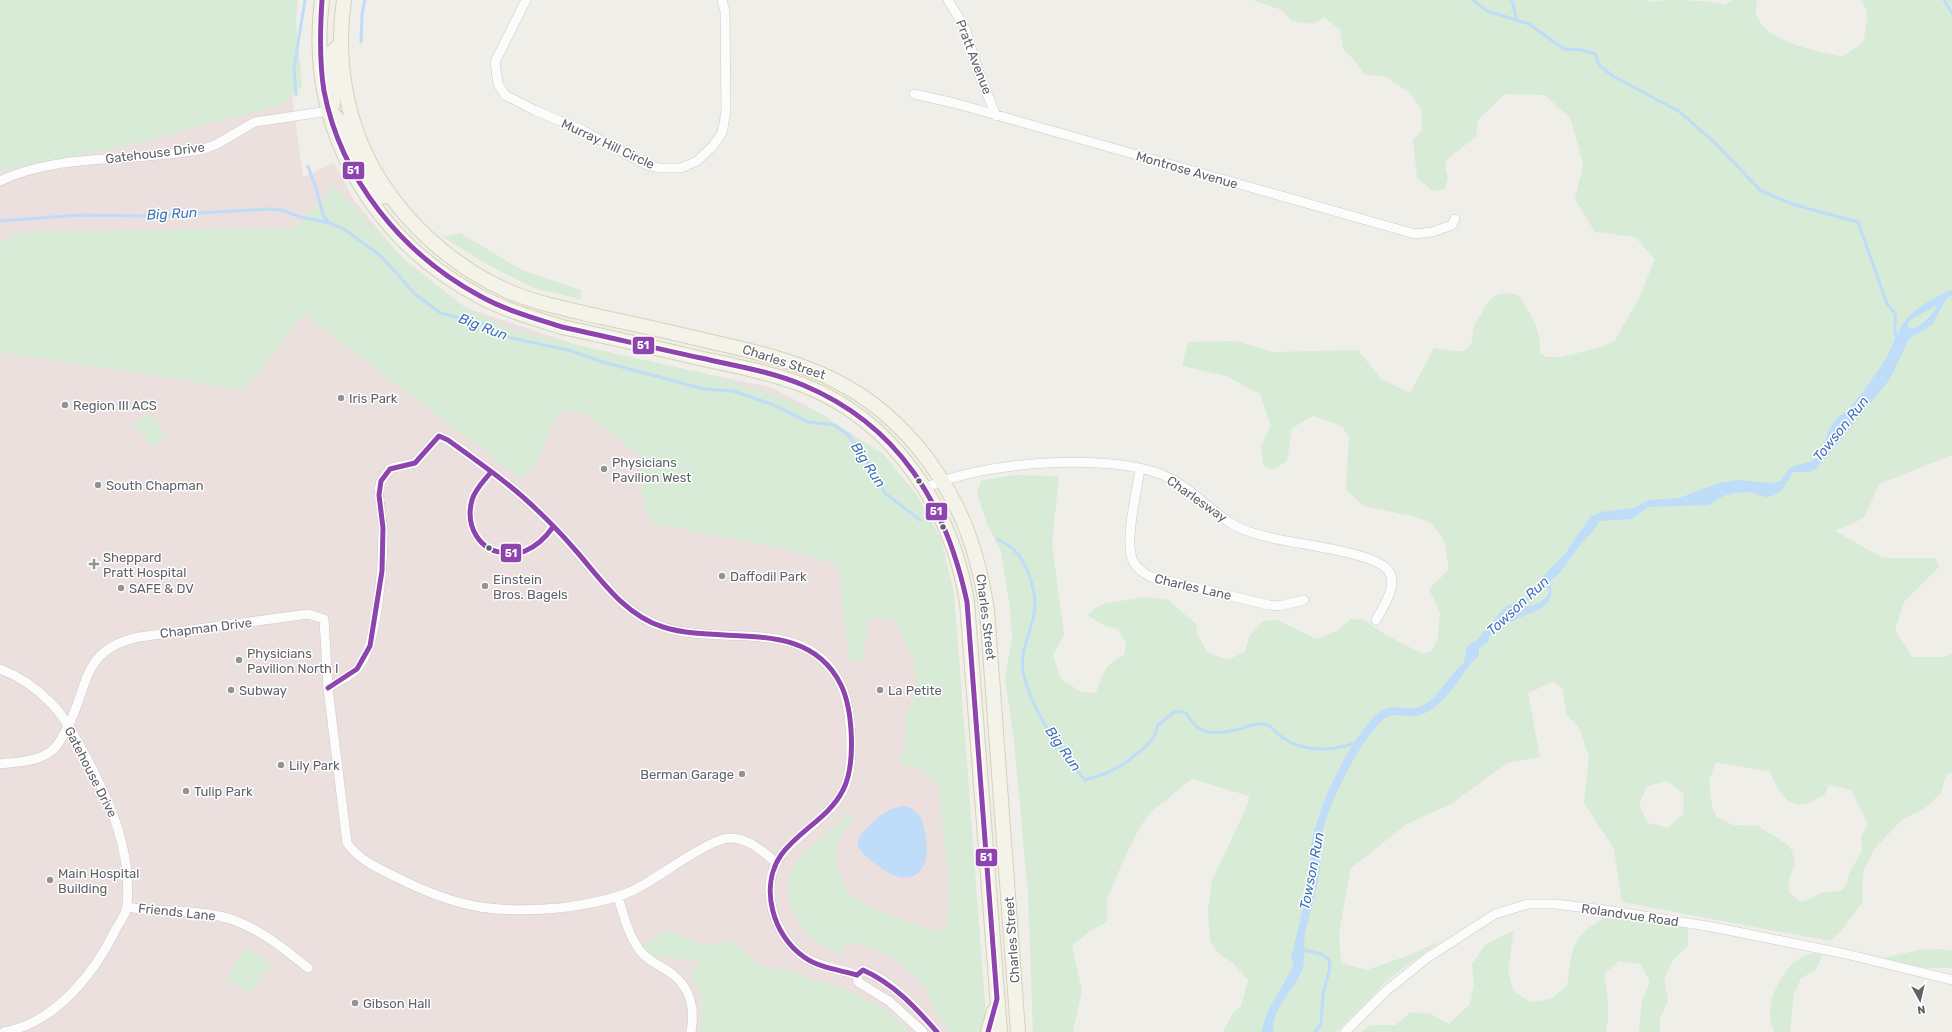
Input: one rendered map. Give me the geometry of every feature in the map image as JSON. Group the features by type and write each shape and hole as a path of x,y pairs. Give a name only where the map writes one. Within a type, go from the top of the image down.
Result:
{"main road":[{"name":"Charles Street","path":"322,0 320,28 321,62 329,111 337,138 352,173 385,221 441,272 478,296 504,308 562,327 766,373 803,385 845,408 866,422 904,458 925,488 941,516 955,551 967,602 1000,1032"},
{"name":"Charles Street","path":"344,0 341,44 346,92 358,133 372,167 397,205 415,226 458,262 484,279 511,292 552,306 772,356 814,370 869,400 884,412 914,443 942,480 961,515 975,548 987,610 1018,1032"},
{"path":"341,44 332,52 334,97 333,105 329,111 341,121 359,164 371,185 380,196 397,205"},
{"path":"988,1032 998,999"}],"street":[{"name":"Murray Hill Circle","path":"526,0 495,62 498,84 505,95 534,110 582,130 647,165 659,168 681,168 697,161 713,146 722,133 726,112 725,11 722,0"},
{"name":"Pratt Avenue","path":"948,0 965,28 980,76 996,116"},
{"name":"Montrose Avenue","path":"914,94 1415,234 1444,229 1452,225 1455,219"},
{"name":"Gatehouse Drive","path":"0,181 22,173 60,165 204,149 224,140 255,122 329,111"},
{"path":"380,489 381,481 390,469 415,463 439,436 448,440 528,502 578,553 609,591 642,617 662,627 685,632 753,635 778,639 805,648 822,659 835,672 845,693 848,708 851,752 850,771 844,789 832,808 792,843 777,863 772,877 771,899 775,919 785,937 804,957 814,962 857,974 863,970 883,979 894,987 937,1032"},
{"name":"Charlesway","path":"925,488 942,480 994,468 1033,465 1100,463 1140,469 1166,476 1178,483 1226,520 1251,532 1277,540 1364,557 1382,565 1389,571 1392,585 1390,593 1376,620"},
{"name":"Charles Lane","path":"1140,469 1130,545 1133,561 1143,573 1151,577 1269,605 1279,606 1304,600"},
{"path":"383,528 380,586 370,646 357,669 328,688 347,842 360,858 426,893 453,902 482,908 508,911 539,910 594,904 618,897 643,886 698,851 725,839 743,840 755,845 777,863"},
{"name":"Chapman Drive","path":"68,726 90,668 99,656 120,642 145,636 308,614 324,619 328,688"},
{"name":"Gatehouse Drive","path":"0,669 15,676 50,702 68,726 98,782 121,836 126,860 127,907"},
{"path":"0,764 36,759 52,751 68,726"},
{"path":"618,897 628,928 642,953 674,975 687,991 693,1012 691,1032"},
{"name":"Rolandvue Road","path":"1345,1032 1386,991 1440,949 1495,914 1528,904 1555,904 1612,911 1713,928 1839,952 1952,980"},
{"path":"4,1032 15,1030 33,1023 63,1001 84,978 103,953 127,907"},
{"name":"Friends Lane","path":"127,907 158,911 208,914 227,918 264,936 308,968"},
{"path":"857,974 858,982 889,1001 923,1032"}],"shaded area":[{"path":"292,96 303,177 334,163 354,200 399,255 466,308 589,349 773,388 821,414 884,455 916,494 941,539 954,594 987,1032 0,1032 0,157 244,100"}],"green space":[{"path":"0,0 298,0 296,21 302,86 284,104 106,151 0,171"},
{"path":"1252,0 1644,0 1652,2 1680,0 1703,1 1725,5 1732,0 1757,0 1756,12 1760,23 1768,31 1792,44 1842,57 1863,42 1867,25 1867,14 1864,4 1860,0 1952,0 1952,455 1879,484 1864,518 1835,531 1883,558 1936,558 1939,567 1904,602 1895,630 1912,657 1946,657 1952,653 1952,772 1946,775 1941,793 1925,808 1902,820 1875,848 1863,872 1862,903 1842,930 1830,941 1622,902 1614,849 1584,803 1589,757 1580,729 1566,714 1563,689 1553,682 1528,693 1540,757 1507,763 1451,804 1407,824 1351,868 1339,932 1341,963 1367,970 1413,954 1442,940 1387,980 1336,1032 1223,1032 1233,1013 1241,1006 1248,980 1233,963 1219,954 1210,941 1208,910 1212,881 1248,804 1249,796 1192,779 1153,810 1141,825 1123,861 1107,899 1107,922 1091,930 1072,946 1082,990 1073,1032 1033,1032 1028,895 1014,740 1005,678 1012,640 1010,608 1001,552 987,523 977,494 981,481 1013,475 1059,476 1052,543 1064,635 1053,655 1061,679 1081,692 1096,693 1106,670 1113,662 1124,655 1126,643 1118,629 1105,626 1087,615 1102,604 1145,597 1168,600 1196,624 1197,633 1207,652 1227,660 1245,652 1249,637 1263,621 1277,620 1317,639 1336,631 1351,619 1364,620 1386,635 1423,654 1432,651 1438,638 1440,613 1429,589 1449,570 1444,540 1430,522 1412,516 1364,506 1346,490 1349,437 1342,426 1313,416 1292,428 1287,461 1271,470 1263,465 1261,446 1271,426 1260,394 1226,376 1182,366 1188,342 1235,341 1273,352 1358,350 1381,379 1410,393 1434,348 1459,351 1469,347 1472,341 1475,324 1486,305 1493,297 1498,295 1518,295 1534,322 1539,338 1540,353 1546,357 1562,357 1604,346 1615,340 1639,298 1655,259 1635,237 1595,232 1575,199 1583,165 1570,118 1545,95 1505,94 1478,120 1476,137 1447,159 1445,167 1448,177 1445,189 1433,191 1417,178 1413,139 1422,131 1421,109 1410,93 1384,76 1365,75 1355,61 1343,49 1340,30 1324,17 1312,24 1292,21 1282,10","holes":["1716,762 1770,772 1782,795 1792,803 1805,804 1812,801 1825,794 1829,785 1851,790 1868,824 1861,837 1862,852 1850,871 1846,886 1841,891 1820,893 1801,902 1789,892 1789,878 1795,864 1792,851 1788,845 1758,826 1733,825 1717,817 1712,807 1709,780","1667,781 1684,794 1683,814 1668,828 1648,823 1639,805 1647,786"]},
{"path":"334,187 411,266 466,308 515,331 702,373 778,396 821,414 884,455 916,494 941,539 954,594 985,1005 983,1026 980,1032 951,1032 942,1021 932,1004 926,987 897,960 872,948 844,941 841,956 817,942 799,923 793,913 789,901 789,877 793,866 804,852 836,826 849,812 853,818 839,840 834,863 848,893 877,911 936,931 947,926 948,876 939,787 920,768 898,764 905,744 907,714 916,693 915,663 904,643 899,627 893,620 869,618 863,659 850,663 838,565 782,548 650,523 642,492 640,456 586,414 562,411 549,431 534,469 521,479 304,314 245,390 0,352 0,243 21,232 295,228"},
{"path":"460,233 522,270 581,290 580,299 534,288 492,267 443,237"},
{"path":"148,413 168,436 153,448 133,425"},
{"path":"1604,918 1646,919 1688,928 1688,946 1673,960 1664,979 1668,1000 1660,1019 1660,1032 1639,1032 1642,1001 1650,981 1640,964 1619,961 1604,974 1608,1003 1606,1032 1361,1032 1371,1025 1396,1025 1411,1012 1431,1014 1449,1024 1470,1004 1474,984 1472,964 1485,945 1514,930 1508,970 1513,991 1531,1002 1551,999 1567,986 1572,953 1578,939 1584,932"},
{"path":"668,930 704,946 731,940 760,965 791,972 848,990 882,1007 911,1032 700,1032 702,1000 689,972 703,962 649,955 641,945"},
{"path":"245,947 271,961 268,966 272,968 270,972 265,970 251,994 226,980"},
{"path":"1940,949 1952,951 1952,968 1919,968 1879,959 1919,950"},
{"path":"1808,954 1823,954 1816,970 1801,978 1794,994 1790,1032 1774,1032 1770,1013 1773,997 1780,980 1797,960"}],"water":[{"name":"Towson Run","path":"1952,290 1952,295 1946,299 1933,324 1909,339 1890,379 1818,467 1810,472 1793,472 1783,489 1773,496 1766,497 1750,492 1734,493 1723,496 1709,505 1648,507 1632,519 1599,521 1595,529 1579,546 1563,569 1550,582 1550,599 1546,605 1533,613 1510,622 1500,630 1492,632 1487,643 1479,648 1479,656 1471,663 1448,695 1433,708 1416,716 1391,715 1384,719 1374,729 1344,777 1335,796 1323,830 1320,844 1320,871 1305,934 1304,961 1302,970 1279,1007 1273,1023 1273,1032 1261,1032 1268,1011 1294,965 1291,958 1311,875 1312,841 1321,809 1337,772 1367,724 1378,713 1388,708 1419,707 1432,699 1464,663 1467,646 1477,640 1506,606 1522,602 1537,586 1547,572 1565,554 1590,517 1601,512 1634,508 1649,500 1679,498 1719,483 1736,480 1770,483 1778,482 1782,480 1789,469 1793,466 1810,462 1818,457 1834,422 1849,409 1877,373 1905,320 1919,308","holes":["1935,306 1937,307 1932,315 1917,327 1909,329 1908,323 1911,320","1546,588 1549,589 1545,599 1531,606 1527,606 1527,602"]},
{"path":"903,806 913,810 920,816 923,824 927,849 924,864 921,870 916,875 909,877 896,876 884,870 872,862 858,846 859,838 877,818 888,811"}],"waterway":[{"path":"296,95 294,68 305,0"},
{"path":"361,42 362,14 365,0"},
{"path":"1473,0 1487,11 1529,24 1564,49 1582,50 1595,54 1599,65 1613,76 1680,112 1715,143 1761,191 1795,205 1858,222 1887,304 1894,313 1895,333 1897,339"},
{"path":"1510,0 1513,3 1516,20"},
{"path":"1944,0 1952,13"},
{"path":"308,166 317,191 323,215 329,223"},
{"name":"Big Run","path":"0,221 80,215 144,216 270,209 282,210 297,216 329,223 344,229 381,256 416,295 441,313 483,324 493,332 511,338 568,350 603,362 704,389 733,391 774,405 808,422 834,425 847,434 861,451 886,494 920,520"},
{"name":"Big Run","path":"997,539 1011,548 1018,555 1024,564 1033,586 1035,603 1034,614 1022,660 1028,690 1049,731 1085,780 1107,773 1124,764 1145,747 1154,737 1158,725 1175,711 1186,713 1198,728 1210,732 1216,733 1261,724 1269,726 1283,738 1292,743 1310,748 1328,749 1356,743"},
{"name":"Towson Run","path":"1305,900 1312,861"},
{"path":"1300,949 1322,954 1329,960 1330,968 1323,994 1321,1024 1315,1032"}],"tunnel":[{"path":"379,489 383,528"}],"transit line":[{"name":"51","path":"322,0 320,45 321,68 324,91 332,123 345,154 360,183 379,211 401,236 425,259 452,279 480,296 510,310 530,317 562,327 765,372 803,385 837,402 866,422 892,445 913,472 931,501 946,532 958,566 967,602 997,999 988,1032"},
{"name":"51","path":"328,688 357,669 370,646 382,571 383,528 379,495 381,481 390,469 415,463 439,436 448,440 526,499 562,535 615,596 626,606 649,622 686,632 762,637 786,641 807,650 826,663 841,685 848,708 851,738 850,767 843,790 837,800 822,816 796,838 781,855 774,868 770,896 777,924 784,937 793,948 816,964 857,975"},
{"name":"51","path":"491,472 475,492 470,510 473,528 476,536 482,543 497,552 521,553 537,544 553,527"},
{"name":"51","path":"857,975 863,970 885,982 912,1005 937,1032"}],"place":[{"name":"Iris Park","path":"341,398"},
{"name":"Region III ACS","path":"65,405"},
{"name":"Physicians Pavilion West","path":"604,469"},
{"name":"South Chapman","path":"98,485"},
{"name":"Sheppard Pratt Hospital","path":"94,564"},
{"name":"Daffodil Park","path":"722,576"},
{"name":"Einstein Bros. Bagels","path":"485,586"},
{"name":"SAFE & DV","path":"121,588"},
{"name":"Physicians Pavilion North I","path":"239,660"},
{"name":"Subway","path":"231,690"},
{"name":"La Petite","path":"880,690"},
{"name":"Lily Park","path":"281,765"},
{"name":"Berman Garage","path":"742,774"},
{"name":"Tulip Park","path":"186,791"},
{"name":"Main Hospital Building","path":"50,880"},
{"name":"Gibson Hall","path":"355,1003"}]}
